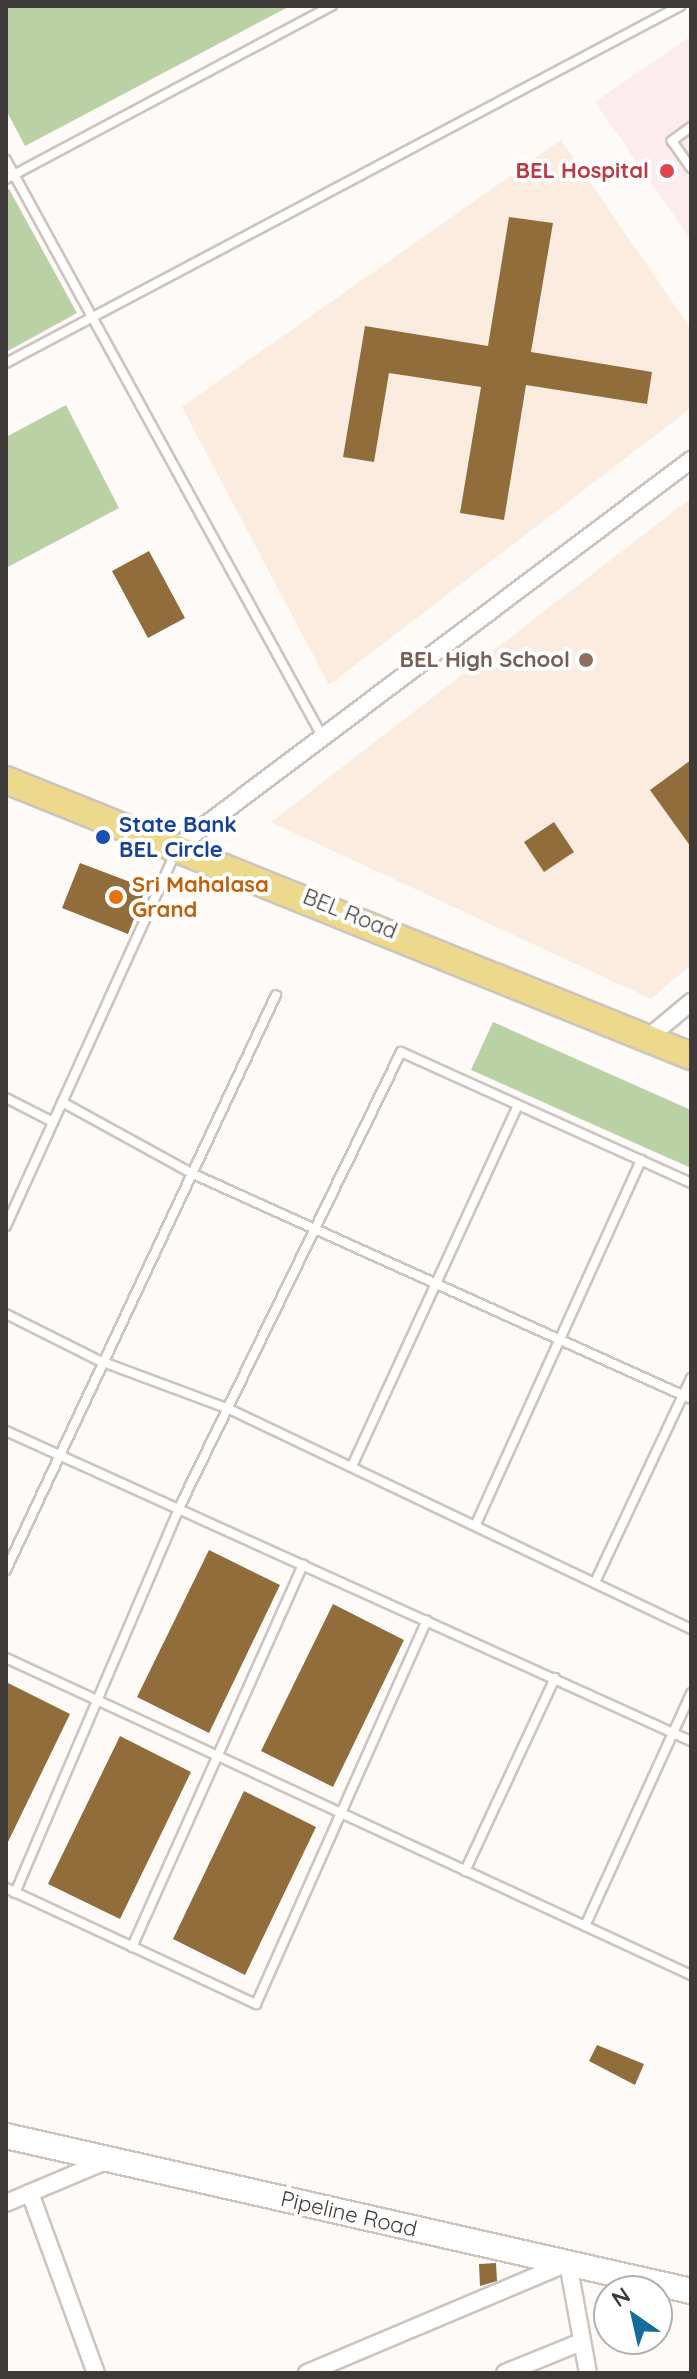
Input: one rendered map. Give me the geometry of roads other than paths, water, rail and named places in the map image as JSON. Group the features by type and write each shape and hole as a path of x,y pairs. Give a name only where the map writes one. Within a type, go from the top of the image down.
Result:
{"main road":[{"name":"BEL Road","path":"6,780 179,845 691,1056"}],"street":[{"path":"179,845 691,460"},
{"path":"649,1037 691,1002"},
{"name":"Pipeline Road","path":"6,2136 691,2291"},
{"path":"6,2203 110,2159"},
{"path":"30,2193 96,2373"},
{"path":"307,2373 568,2263 579,2343 588,2373"},
{"path":"505,2373 579,2343"}],"lane":[{"path":"10,177 332,6"},
{"path":"6,363 680,6"},
{"path":"691,127 672,141 691,168"},
{"path":"6,160 10,177 92,317 323,737"},
{"path":"6,1226 179,845"},
{"path":"6,1570 61,1455 100,1361 276,995"},
{"path":"15,1893 179,1508 318,1229 401,1052 691,1183"},
{"path":"6,1098 53,1122"},
{"path":"62,1102 191,1173 442,1282 687,1397"},
{"path":"352,1466 442,1282 518,1105"},
{"path":"476,1524 641,1160"},
{"path":"6,1314 100,1361 229,1409 596,1580 691,1629"},
{"path":"596,1580 687,1397 691,1378"},
{"path":"6,1431 691,1741"},
{"path":"132,1947 303,1565"},
{"path":"6,1888 256,2004 427,1620"},
{"path":"6,1658 691,1975"},
{"path":"465,1871 555,1678"},
{"path":"585,1926 691,1693"}],"place":[{"name":"BEL Hospital","path":"667,171"},
{"name":"BEL High School","path":"586,660"},
{"name":"State Bank BEL Circle","path":"103,837"},
{"name":"Sri Mahalasa Grand","path":"116,897"}]}
